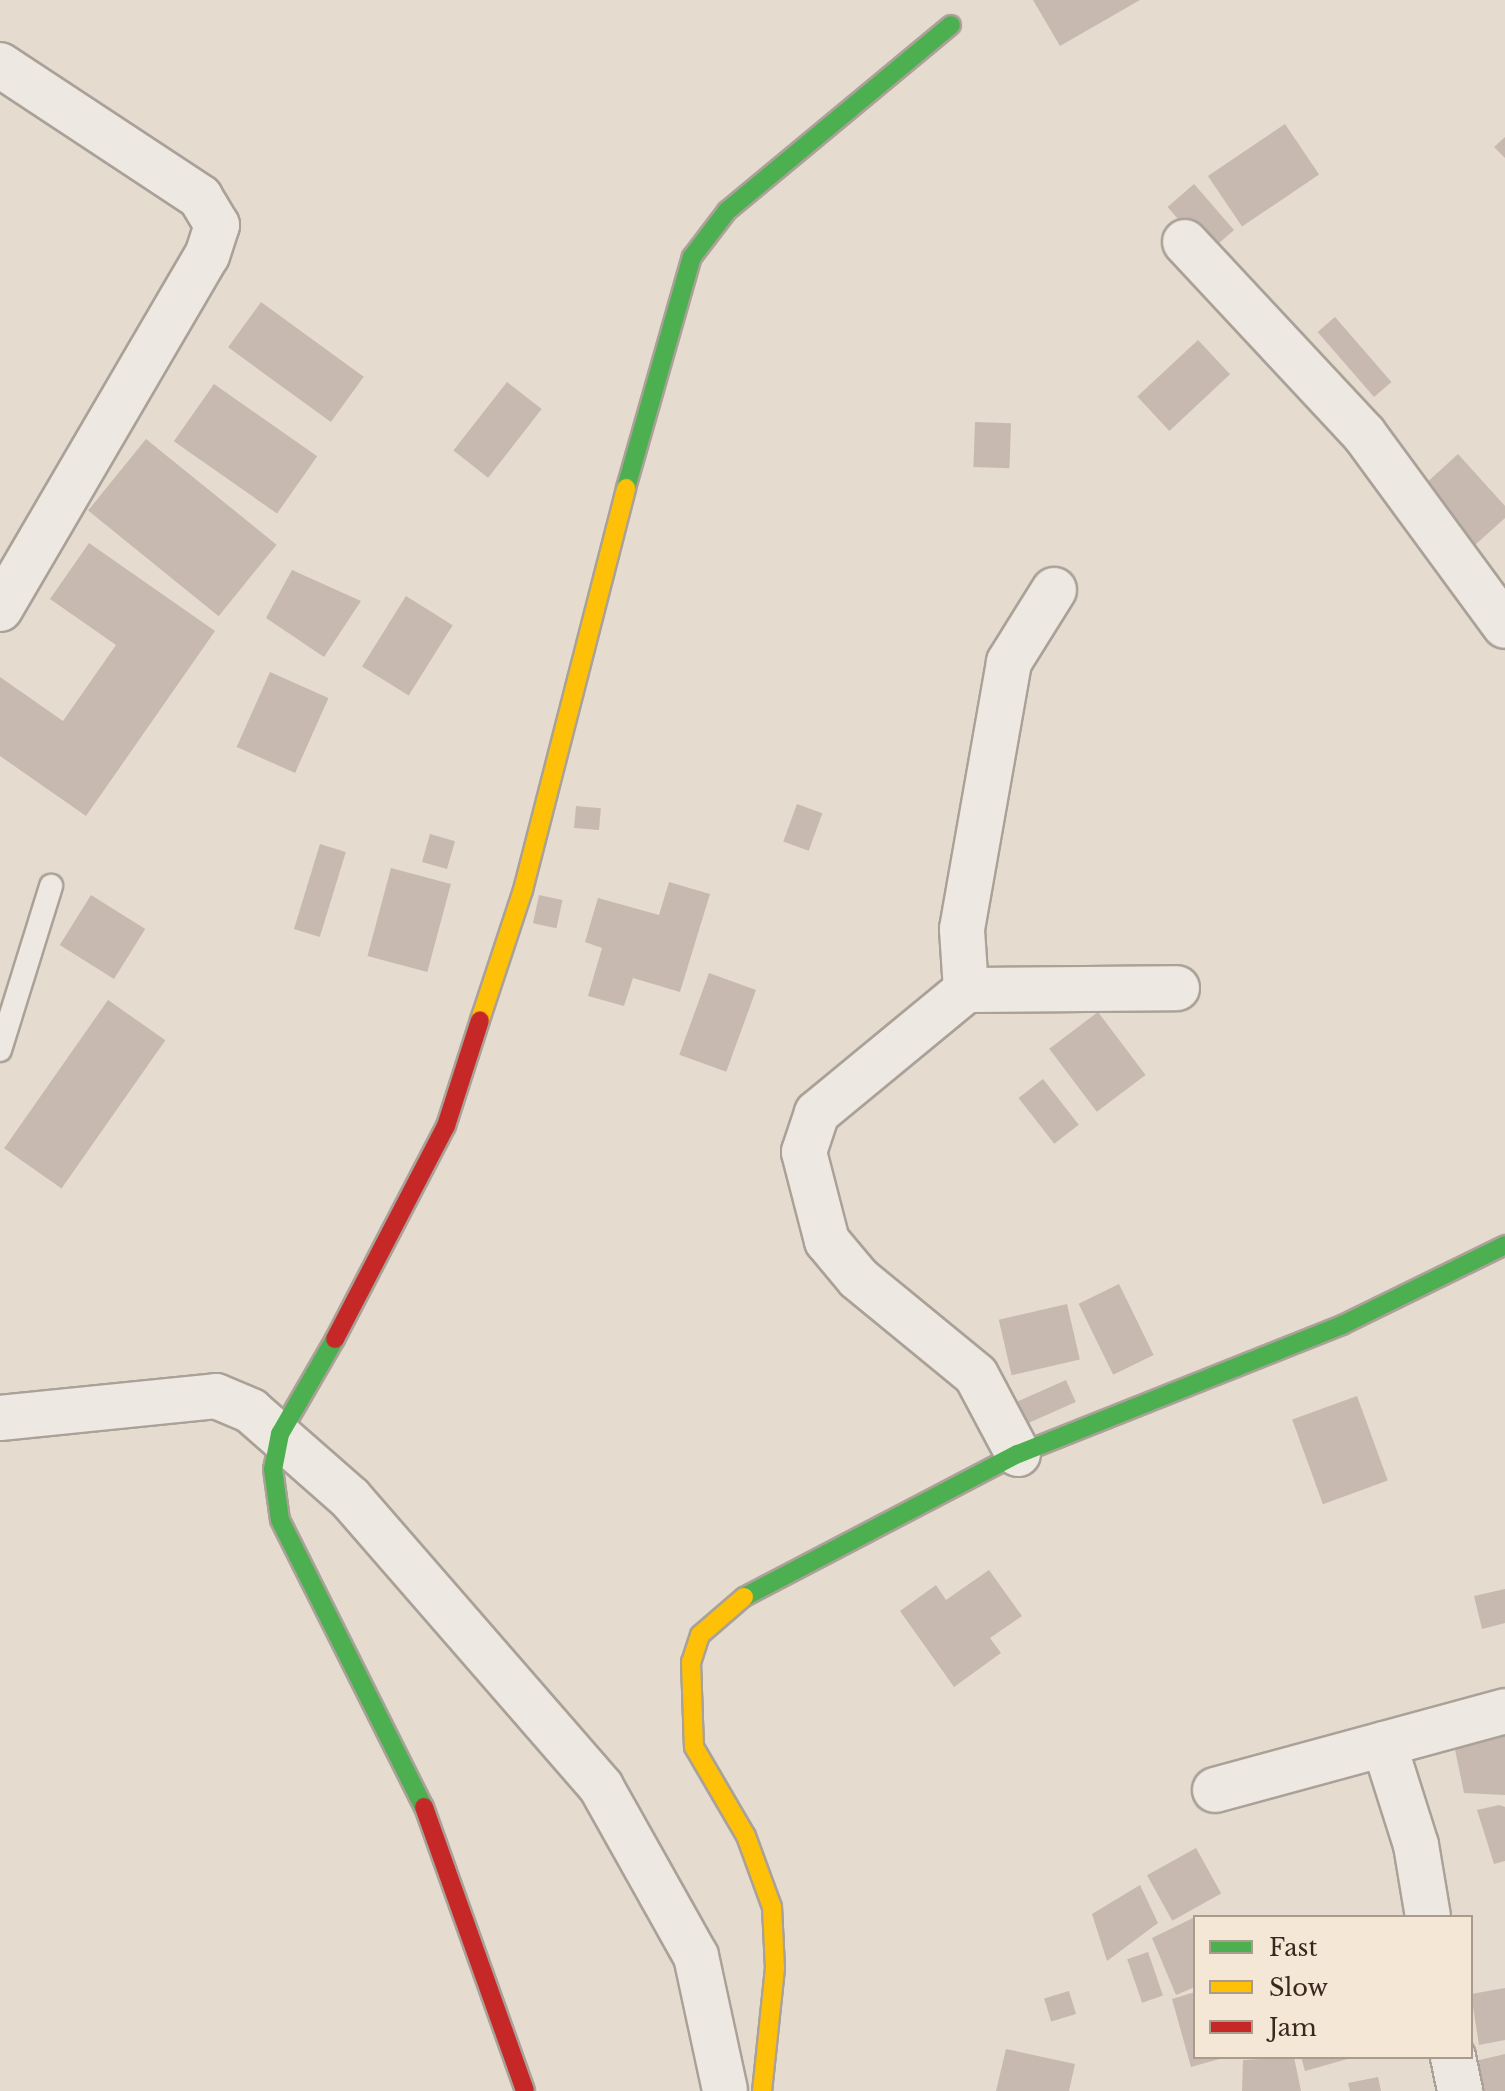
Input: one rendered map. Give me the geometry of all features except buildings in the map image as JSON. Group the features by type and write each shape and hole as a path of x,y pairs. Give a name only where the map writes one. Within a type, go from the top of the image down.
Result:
{"street":[{"path":"525,2091 427,1814 280,1520 273,1469 280,1434 367,1284 446,1126 523,890 576,666 692,257 727,211 951,25"},
{"path":"0,65 200,197 217,225 207,255 0,609"},
{"path":"1185,242 1364,434 1505,626"},
{"path":"966,990 962,929 1009,662 1054,590"},
{"path":"1018,1454 976,1375 858,1278 827,1241 804,1152 817,1113 966,990 1177,988"},
{"path":"743,2089 775,1968 772,1907 746,1836 694,1747 691,1662 700,1635 747,1594 1018,1454 1342,1325 1505,1245"},
{"path":"0,1418 193,1394 251,1411 280,1434 350,1498 601,1787 696,1956 743,2089"},
{"path":"1215,1790 1505,1711"},
{"path":"1384,1744 1416,1845 1428,1915"},
{"path":"1453,2059 1460,2091"}],"lane":[{"path":"0,1050 51,886"}],"traffic: fast":[{"path":"626,488 692,257 727,211 951,25"},
{"path":"744,1597 1018,1454 1342,1325 1505,1245"},
{"path":"335,1339 280,1434 273,1469 280,1520 424,1807"}],"traffic: slow":[{"path":"480,1020 523,890 626,488"},
{"path":"744,1597 700,1635 691,1662 694,1747 746,1836 772,1907 775,1968 762,2091"}],"traffic: jam":[{"path":"335,1339 446,1126 480,1020"},
{"path":"424,1807 525,2091"}]}
